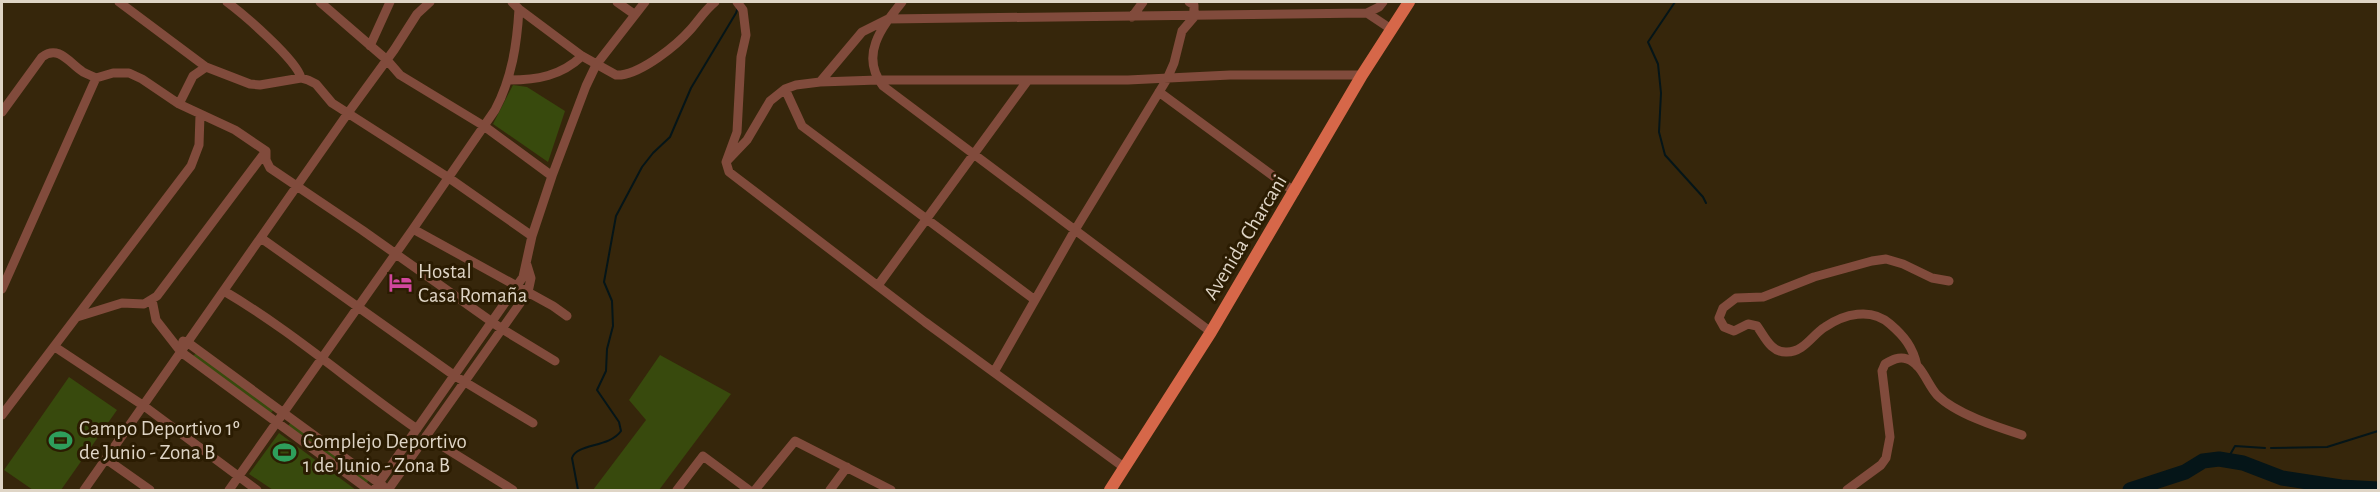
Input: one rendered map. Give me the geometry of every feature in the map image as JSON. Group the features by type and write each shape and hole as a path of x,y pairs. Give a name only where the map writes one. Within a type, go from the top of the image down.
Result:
{"main road":[{"name":"Avenida Charcani","path":"1111,490 1211,332 1362,75 1409,2"}],"street":[{"path":"119,2 206,66 260,86 301,78 316,84 332,103 449,178 532,236"},
{"path":"230,2 283,52 300,73 301,78"},
{"path":"320,2 387,60 400,75 484,126 552,176"},
{"path":"370,46 390,2"},
{"path":"84,490 417,14 430,2"},
{"path":"617,2 634,14"},
{"path":"377,487 518,287 527,265 532,236 580,98 596,65 645,2"},
{"path":"516,5 582,56 596,65 621,75 651,62 682,38 700,15 716,2"},
{"path":"737,2 743,10 746,35 741,57 737,132 726,162 729,172 879,284 925,322 1125,468"},
{"path":"902,2 888,19 876,42 872,57 873,70 883,86 1211,332"},
{"path":"1132,17 1143,2"},
{"path":"994,372 1075,230 1167,79 1174,63 1182,31 1194,17 1194,5 1189,2"},
{"path":"820,82 862,33 888,19 1194,17 1367,13 1379,7 1383,2"},
{"path":"229,490 495,110 509,80 517,31 516,5"},
{"path":"1367,13 1391,29"},
{"path":"2,112 42,57 50,53 69,59 82,71 96,78 113,73 129,73 179,104 235,130 266,151"},
{"path":"509,80 530,80 557,73 568,69 582,56"},
{"path":"179,104 193,76 206,66"},
{"path":"726,162 747,140 770,101 785,89 820,82 1362,75"},
{"path":"2,289 96,78"},
{"path":"879,284 1028,80"},
{"path":"785,89 802,126 1035,300"},
{"path":"1159,92 1295,192"},
{"path":"2,415 191,166 199,145 200,115"},
{"path":"266,151 266,160 270,168 325,203 502,329 555,361"},
{"path":"77,317 122,303 144,304 158,296 266,151"},
{"path":"413,229 567,316"},
{"path":"261,238 455,376 532,423"},
{"path":"1949,281 1932,278 1902,264 1886,260 1872,261 1814,277 1763,297 1736,298 1723,308 1719,318 1724,327 1734,331 1748,324 1757,326 1771,346 1784,352 1794,351 1805,345 1825,327 1850,315 1871,315 1886,320 1907,339 1917,366 1938,395 1954,406 1993,425 2022,435"},
{"path":"171,338 187,342 284,413 377,487 388,490 528,292 531,278 527,265"},
{"path":"224,291 251,307 417,429"},
{"path":"152,300 156,320 181,352 369,490"},
{"path":"55,346 144,406 257,490"},
{"path":"1847,490 1881,465 1886,458 1890,437 1882,378 1885,364 1896,358 1908,359 1917,366"},
{"path":"426,436 513,490"},
{"path":"756,490 795,441 891,490"},
{"path":"677,490 703,456 749,490"},
{"path":"106,459 150,490"},
{"path":"830,490 847,467"}],"green space":[{"path":"513,85 527,87 565,111 548,162 493,124"},
{"path":"196,353 274,409 271,413 193,356"},
{"path":"660,355 731,394 659,490 593,490 646,420 629,400"},
{"name":"Campo Deportivo 1º de Junio - Zona B","path":"69,377 117,410 61,490 33,490 4,470"},
{"path":"291,422 369,480 366,484 288,426"},
{"name":"Complejo Deportivo 1 de Junio - Zona B","path":"279,433 356,490 273,490 249,474"}],"waterway":[{"path":"1675,2 1648,42 1658,64 1661,93 1659,132 1665,155 1706,203"},
{"path":"578,490 572,458 575,453 609,440 621,431 619,422 597,390 606,371 607,349 613,326 612,301 604,282 616,216 642,167 670,137 691,88 738,7"},
{"path":"2271,448 2327,447 2378,431"},
{"path":"2227,460 2235,446 2265,448"},
{"path":"2130,490 2185,472 2203,461 2219,459 2243,463 2282,478 2341,487 2378,489"}],"place":[{"name":"Hostal Casa Romaña","path":"400,283"},
{"name":"Campo Deportivo 1º de Junio - Zona B","path":"61,440"},
{"name":"Complejo Deportivo 1 de Junio - Zona B","path":"285,453"}]}
